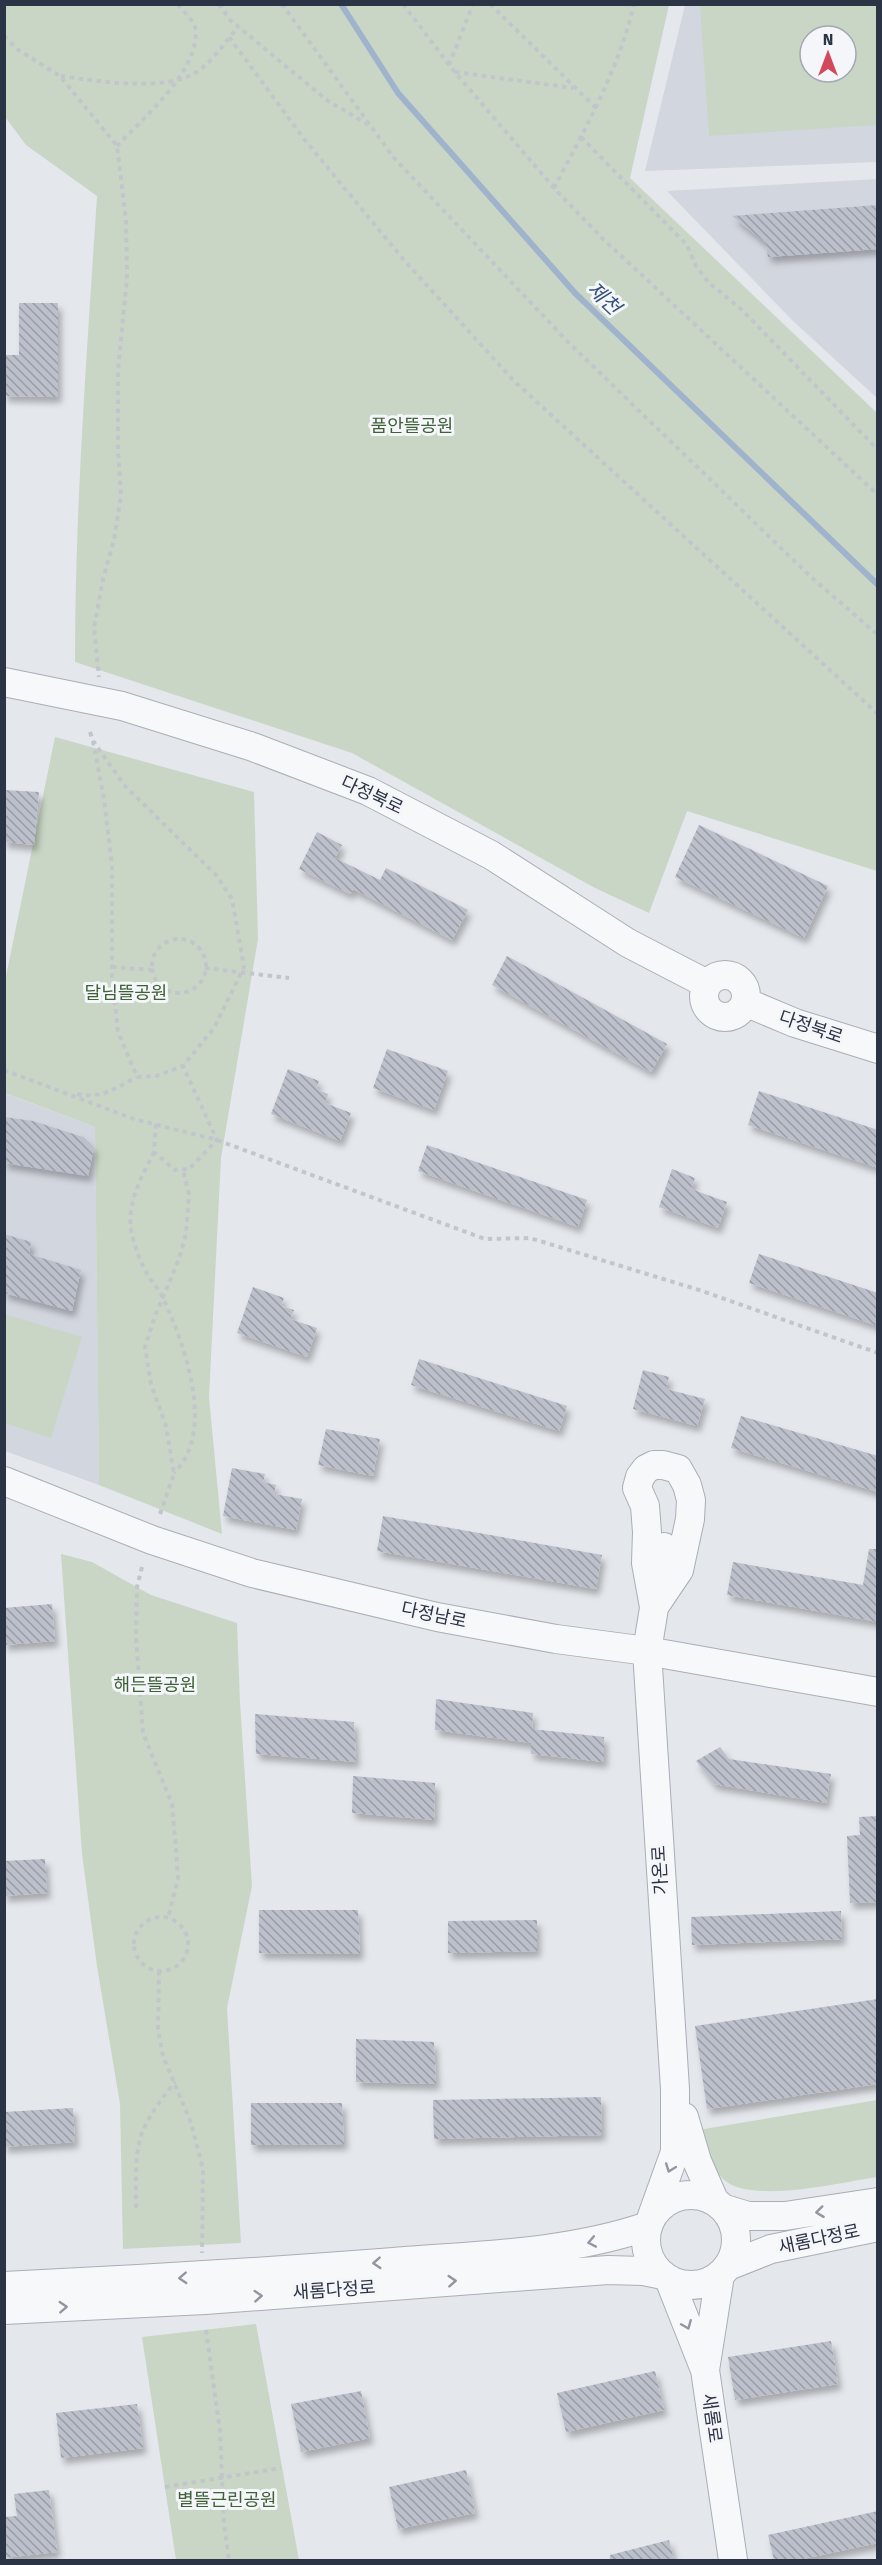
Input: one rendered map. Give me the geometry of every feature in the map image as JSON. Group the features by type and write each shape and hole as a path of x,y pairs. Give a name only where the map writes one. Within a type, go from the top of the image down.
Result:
{"street":[{"name":"다정북로","path":"4,682 122,706 253,747 368,791 491,855 628,942 707,984 717,976 730,976 737,979 745,989 745,1002 795,1023 878,1049"},
{"name":"다정남로","path":"4,1481 152,1540 252,1573 436,1617 878,1692"},
{"name":"가온로","path":"664,1547 647,1651 675,2089"},
{"path":"666,2277 681,2284 696,2285 710,2282 724,2271 737,2244 737,2232 733,2221 720,2204 697,2160 675,2089"},
{"path":"675,2089 675,2152 645,2240 651,2260 666,2277 705,2370"},
{"path":"650,2221 661,2205 686,2194 700,2195 720,2204"},
{"name":"새롬다정로","path":"720,2204 748,2216 785,2216 878,2202"},
{"name":"새롬다정로","path":"4,2286 202,2277 552,2250 612,2238 650,2221"},
{"name":"새롬다정로","path":"724,2271 771,2249 878,2227"},
{"name":"새롬다정로","path":"4,2310 206,2300 608,2270 643,2271 666,2277"},
{"name":"새롬로","path":"724,2271 705,2370 733,2560"}],"path":[{"path":"117,146 178,79 190,62 195,44 195,25 178,4"},
{"path":"219,4 230,20 328,101 371,126"},
{"path":"282,4 394,158 568,342 802,568 878,635"},
{"path":"403,4 449,65 554,188 602,238 878,495"},
{"path":"449,65 473,4"},
{"path":"490,4 573,88 596,108"},
{"path":"554,188 596,108 629,25 634,4"},
{"path":"60,76 130,82 178,79 197,72 238,27"},
{"path":"4,36 17,49 60,76 117,146 127,243 127,278 118,370 118,451 121,496 114,540 103,579 94,628 99,678"},
{"path":"230,37 304,139 403,259 514,381 878,714"},
{"path":"455,72 573,88"},
{"path":"581,137 687,245 696,266 708,282 742,309 878,450"},
{"path":"90,732 104,799 112,865 112,967 118,1032 137,1077"},
{"path":"68,1093 92,1097 137,1077 156,1076 183,1066 214,1028 244,967 232,899 217,876 125,786 93,741"},
{"path":"183,939 198,948 203,955 206,968 202,980 196,987 180,993 163,988 156,982 152,970 153,956 158,948 166,942 183,939"},
{"path":"112,967 152,970"},
{"path":"206,968 289,978"},
{"path":"183,1066 217,1140"},
{"path":"4,1070 134,1119 217,1140 485,1239 530,1238 699,1290 878,1353"},
{"path":"156,1124 154,1152 135,1190 131,1228 142,1263 164,1298 182,1348 194,1396 195,1422 184,1464 174,1474 160,1514"},
{"path":"154,1152 175,1170 183,1171 189,1169 217,1140"},
{"path":"174,1474 166,1426 151,1384 145,1347 154,1316 164,1298 186,1234 189,1194 183,1171"},
{"path":"142,1567 137,1587 136,1637 143,1733 172,1804 176,1848 178,1879 168,1918"},
{"path":"150,1918 168,1918 182,1928 188,1944 182,1960 176,1966 159,1971 150,1969 137,1957 134,1939 143,1923 150,1918"},
{"path":"159,1971 158,2030 163,2056 192,2123 203,2169 202,2262"},
{"path":"136,2208 136,2169 142,2133 161,2100 175,2082"},
{"path":"206,2330 220,2431 224,2525 229,2560"},
{"path":"165,2487 281,2468"}],"shaded area":[{"path":"685,5 877,5 877,162 645,171"},
{"path":"877,179 877,398 793,321 667,191"},
{"path":"4,1093 95,1127 99,1485 5,1451"}],"green space":[{"name":"품안뜰공원","path":"5,4 669,5 630,178 877,413 877,871 687,811 649,913 595,888 352,753 75,662 79,487 97,196 26,145 5,117"},
{"path":"700,5 877,5 877,125 709,136"},
{"name":"달님뜰공원","path":"55,737 254,792 258,939 221,1158 209,1397 222,1534 99,1485 95,1127 5,1093 5,981"},
{"path":"4,1314 82,1337 51,1438 5,1423"},
{"name":"해든뜰공원","path":"61,1554 92,1562 151,1595 237,1623 252,1886 227,2008 241,2243 123,2249 120,2104 97,1966 82,1854"},
{"path":"877,2100 877,2177 842,2183 774,2191 736,2187 723,2179 715,2168 698,2130"},
{"name":"별뜰근린공원","path":"256,2324 299,2560 176,2560 142,2337"}],"building":[{"path":"878,205 878,249 768,257 766,243 732,216"},
{"path":"19,303 58,303 58,397 4,396 4,355 19,355"},
{"path":"4,790 39,792 34,845 4,842"},
{"path":"699,825 828,886 804,938 675,877"},
{"path":"317,832 342,845 335,858 380,880 386,868 468,910 452,940 353,889 350,894 299,869"},
{"path":"507,956 667,1044 651,1072 492,985"},
{"path":"387,1049 448,1071 434,1110 373,1088"},
{"path":"288,1069 319,1081 316,1089 328,1094 325,1103 351,1113 340,1141 271,1114"},
{"path":"759,1091 878,1130 878,1168 748,1125"},
{"path":"4,1117 33,1121 83,1137 94,1148 88,1176 4,1163"},
{"path":"427,1145 587,1200 578,1227 418,1171"},
{"path":"672,1169 695,1178 691,1189 727,1202 718,1228 659,1207"},
{"path":"4,1234 31,1242 29,1254 81,1270 72,1311 4,1293"},
{"path":"759,1254 878,1293 878,1326 749,1283"},
{"path":"253,1287 284,1298 281,1306 294,1310 290,1319 317,1328 307,1357 237,1333"},
{"path":"419,1359 567,1406 559,1431 411,1385"},
{"path":"643,1370 669,1377 666,1389 705,1399 697,1426 633,1409"},
{"path":"741,1416 878,1456 878,1492 731,1448"},
{"path":"326,1429 380,1439 373,1476 318,1465"},
{"path":"232,1468 265,1474 263,1482 276,1485 274,1494 302,1499 296,1530 223,1516"},
{"path":"383,1516 602,1555 596,1589 377,1551"},
{"path":"869,1549 878,1549 878,1622 727,1595 733,1562 863,1585"},
{"path":"52,1604 55,1641 4,1645 4,1608"},
{"path":"436,1699 533,1713 532,1729 604,1737 604,1762 531,1754 531,1743 435,1730"},
{"path":"255,1714 354,1722 356,1762 256,1754"},
{"path":"720,1747 729,1759 831,1774 826,1803 714,1784 696,1761"},
{"path":"353,1776 435,1783 434,1820 352,1813"},
{"path":"878,1816 878,1902 850,1903 847,1836 860,1835 859,1817"},
{"path":"45,1859 47,1893 4,1896 4,1861"},
{"path":"259,1910 358,1910 360,1954 259,1953"},
{"path":"841,1911 842,1939 692,1945 691,1917"},
{"path":"537,1920 537,1951 448,1953 448,1921"},
{"path":"878,1999 878,2084 707,2109 695,2026"},
{"path":"356,2039 434,2042 436,2084 356,2082"},
{"path":"601,2097 602,2135 434,2139 433,2100"},
{"path":"251,2103 342,2103 344,2144 251,2145"},
{"path":"73,2108 75,2142 4,2147 4,2112"},
{"path":"831,2341 838,2384 735,2400 728,2357"},
{"path":"655,2371 664,2410 566,2432 557,2393"},
{"path":"361,2391 370,2438 301,2452 291,2404"},
{"path":"137,2404 143,2448 61,2458 56,2413"},
{"path":"466,2470 475,2513 398,2529 389,2487"},
{"path":"49,2490 57,2552 4,2558 4,2517 17,2516 14,2494"},
{"path":"878,2511 878,2543 798,2560 774,2560 768,2535"},
{"path":"669,2540 674,2560 610,2560 610,2555"}],"waterway":[{"name":"제천","path":"341,4 398,93 575,293 878,585"}]}
